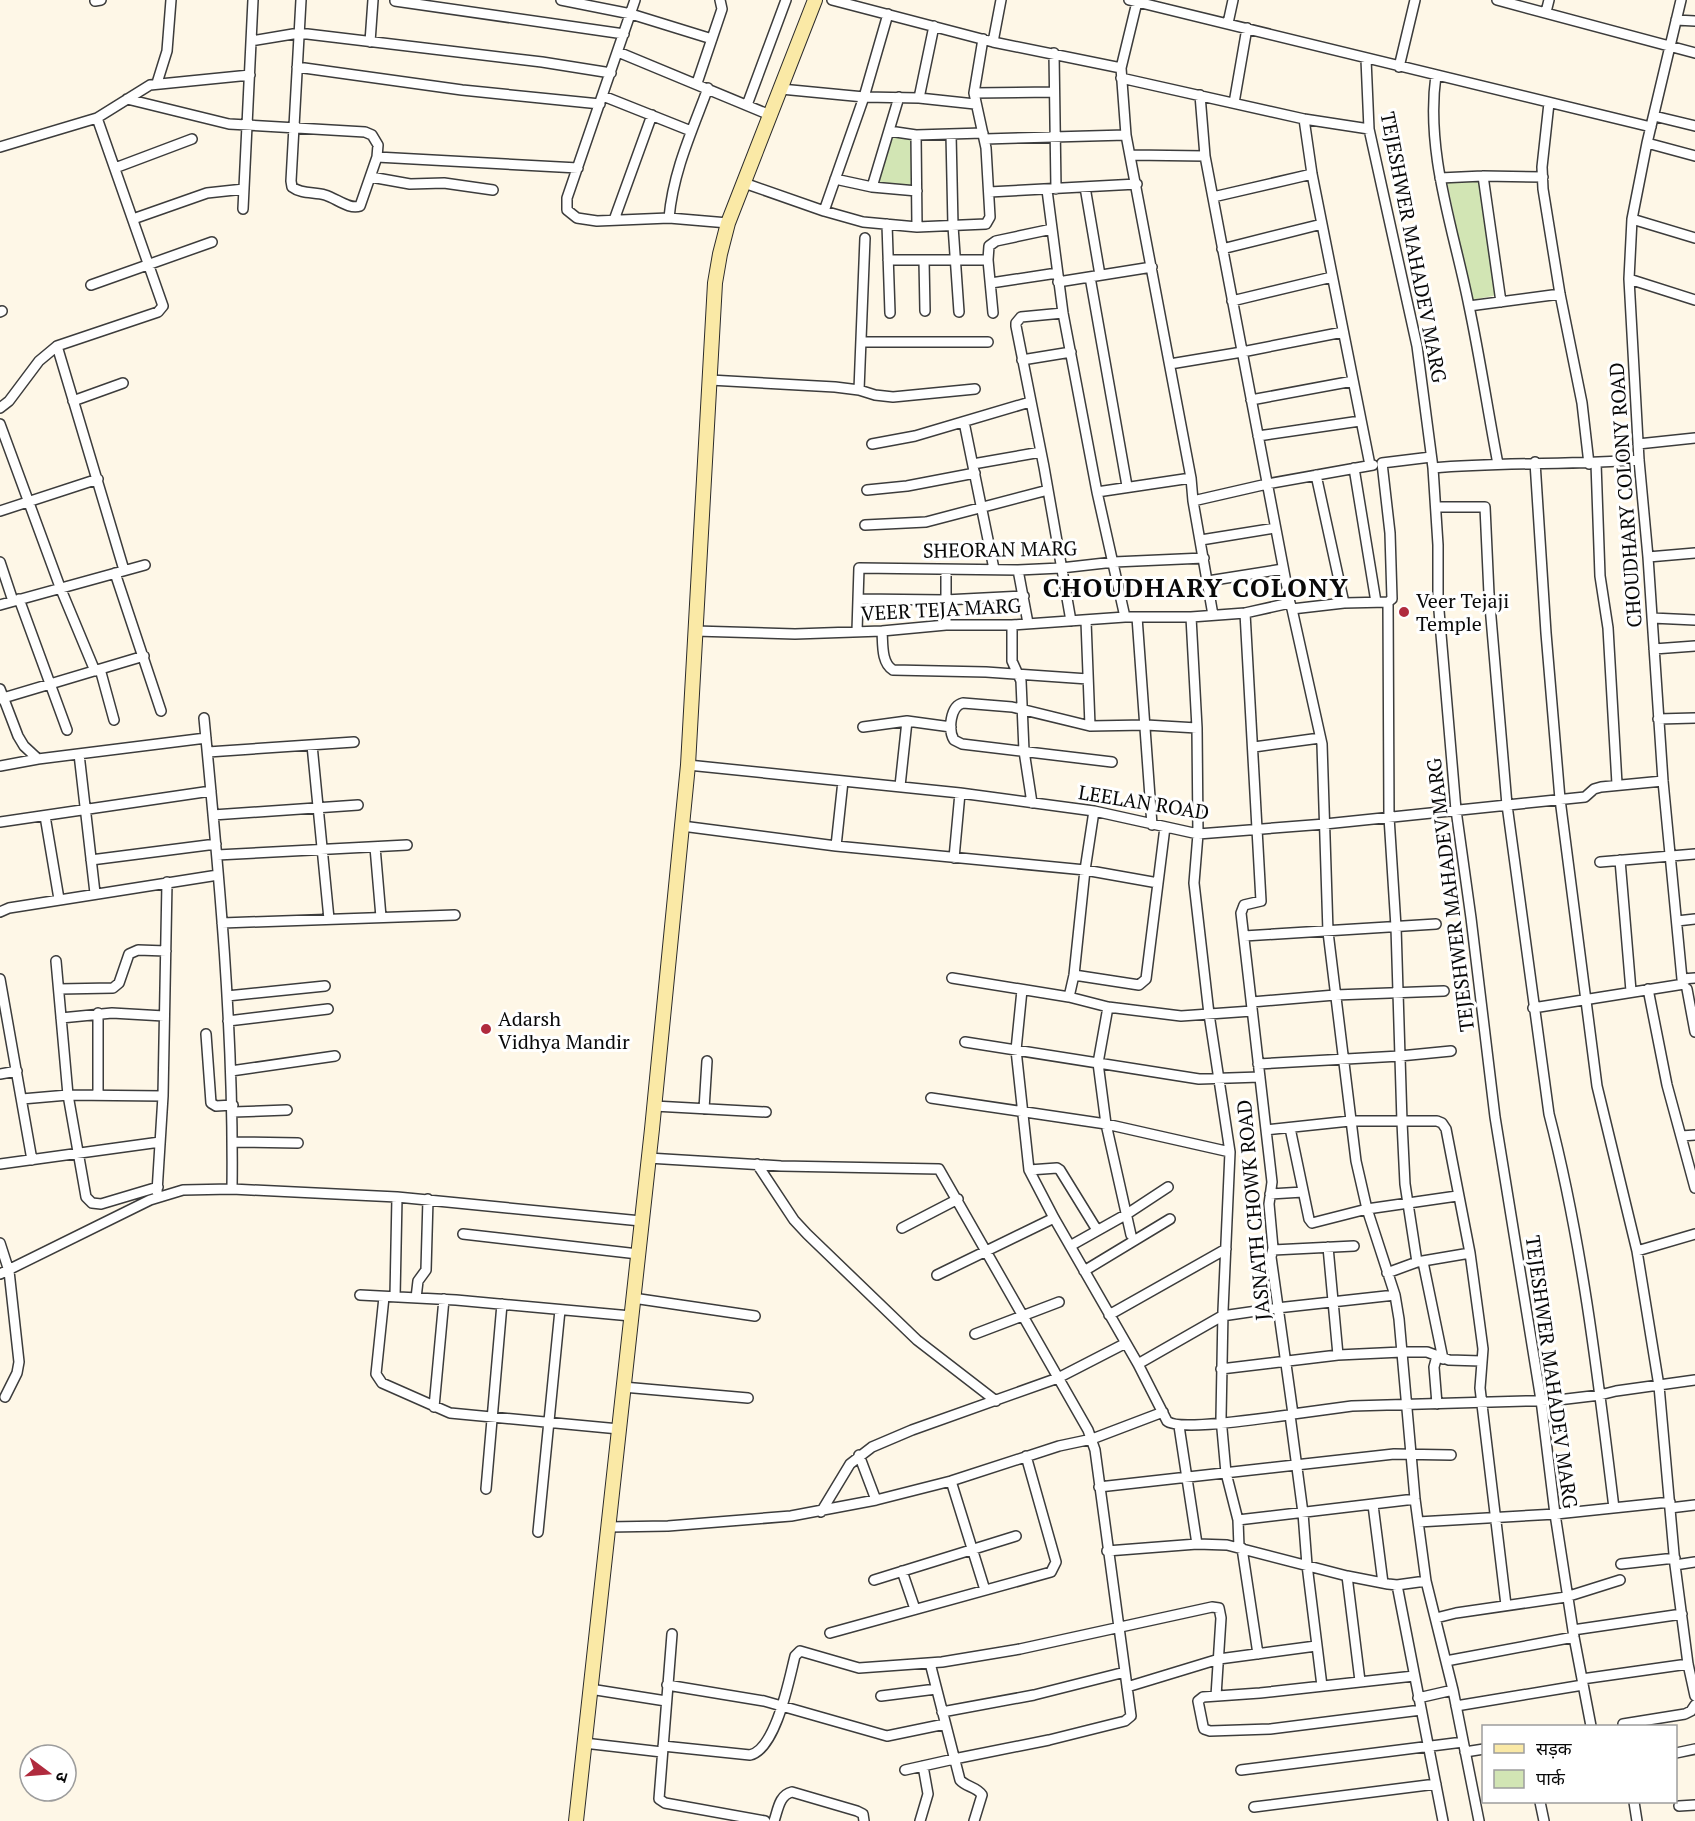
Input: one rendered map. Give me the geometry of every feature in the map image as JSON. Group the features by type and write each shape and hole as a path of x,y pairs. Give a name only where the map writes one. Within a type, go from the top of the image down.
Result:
{"main road":[{"path":"576,1821 654,1106 688,765 716,283 728,223 815,0"}],"street":[{"path":"157,83 166,51 171,0"},
{"path":"243,209 253,0"},
{"path":"127,99 214,122 294,126 365,132 372,135 378,145 377,157 363,202 357,208 325,195 296,189 291,181 294,126 297,67 301,0"},
{"path":"370,42 373,0"},
{"path":"561,0 631,14 712,39"},
{"path":"635,0 567,198 567,210 577,218 597,221 669,218 728,223"},
{"path":"697,83 722,9 720,0"},
{"path":"747,105 786,0"},
{"path":"832,0 988,40 1054,53 1200,95 1304,119 1369,129"},
{"path":"744,183 850,219 917,227 986,224 990,217 984,136 974,93 1001,0"},
{"path":"1228,23 1233,0"},
{"path":"1399,67 1415,0"},
{"path":"1497,0 1695,53"},
{"path":"1546,12 1549,0"},
{"name":"CHOUDHARY COLONY ROAD","path":"1681,0 1653,116 1632,219 1629,279 1639,460 1669,855 1682,979 1695,978"},
{"path":"395,1 624,34"},
{"path":"1213,615 1191,478 1126,135 1121,73 1133,1 1157,3 1399,67 1651,127"},
{"path":"824,211 864,97 888,14"},
{"path":"1676,20 1695,21"},
{"path":"919,98 934,26"},
{"path":"1234,103 1247,28"},
{"path":"251,41 299,33 543,62 611,73"},
{"path":"618,52 771,115"},
{"path":"1054,53 1055,138 1052,229 1057,277 1097,492 1125,617"},
{"name":"TEJESHWER MAHADEV MARG","path":"1366,58 1369,129 1417,346 1433,468 1438,600 1456,811 1495,1117 1541,1400 1573,1633 1591,1725"},
{"path":"297,67 462,90 602,100 692,131"},
{"path":"0,147 97,118 113,110 142,88 157,83 250,75"},
{"path":"1436,75 1432,116 1440,178 1469,306 1498,464"},
{"path":"669,218 674,180 708,88"},
{"path":"781,88 864,97 919,98 975,104"},
{"path":"974,93 1053,92"},
{"path":"1200,95 1205,156 1222,249 1283,569 1320,738 1328,932 1356,1161 1367,1209 1395,1295 1415,1499 1426,1581 1453,1690 1479,1821"},
{"path":"872,187 899,97"},
{"path":"1549,103 1543,177 1560,294 1593,464 1600,576 1608,628 1617,784"},
{"path":"614,220 652,116"},
{"path":"1653,116 1695,126"},
{"path":"0,408 9,400 39,361 57,346 161,310 163,302 97,118"},
{"path":"1304,119 1312,174 1370,465"},
{"path":"889,132 916,135 1055,138 1126,135"},
{"path":"951,134 953,226 959,312"},
{"path":"916,135 917,227"},
{"path":"115,168 192,140"},
{"path":"1647,143 1695,156"},
{"path":"1131,155 1205,156"},
{"path":"377,157 578,168"},
{"path":"1213,197 1312,174"},
{"path":"1483,176 1501,302"},
{"path":"371,177 410,184 444,183 493,190"},
{"path":"1440,178 1543,177"},
{"path":"835,179 872,187 917,191"},
{"path":"988,192 1137,184"},
{"path":"1085,187 1095,276 1127,486"},
{"path":"133,219 207,193 244,189"},
{"path":"1632,219 1695,238"},
{"path":"887,224 890,313"},
{"path":"1222,249 1322,224"},
{"path":"993,313 988,260 989,246 993,243 1052,229"},
{"path":"859,390 865,238"},
{"path":"91,285 212,242"},
{"path":"888,260 988,260"},
{"path":"924,260 925,311"},
{"path":"991,283 1095,276 1152,267"},
{"path":"1232,301 1332,277"},
{"path":"1629,279 1695,300"},
{"path":"1469,306 1560,294"},
{"path":"1063,313 1021,317 1016,326 1071,621"},
{"path":"1170,364 1343,332"},
{"path":"861,342 988,342"},
{"path":"57,346 98,479 120,572 161,711"},
{"path":"1022,360 1071,351"},
{"path":"710,380 798,384 859,390 893,397 975,389"},
{"path":"1251,400 1353,381"},
{"path":"73,401 123,383"},
{"path":"872,444 964,423 1030,402"},
{"path":"1258,436 1360,421"},
{"path":"964,423 994,569"},
{"path":"0,424 60,587 97,670 114,720"},
{"path":"1638,444 1695,438"},
{"path":"867,490 925,483 1041,452"},
{"path":"1193,501 1267,484 1382,463 1431,457"},
{"path":"1433,468 1535,462 1593,464 1639,460"},
{"path":"1535,462 1560,799 1597,1086 1637,1251 1659,1386 1675,1562 1688,1664 1695,1696"},
{"path":"1382,463 1392,576 1392,599 1388,602 1389,818 1399,993 1402,1122 1408,1204 1440,1358 1434,1367 1437,1404"},
{"path":"1354,468 1376,602"},
{"path":"1316,475 1344,603"},
{"path":"1097,492 1191,478"},
{"path":"0,512 98,479"},
{"path":"865,525 926,522 1048,490"},
{"path":"1436,507 1485,507 1489,594 1507,805 1533,1008 1549,1114 1565,1186 1594,1345 1614,1508"},
{"path":"1201,540 1275,528"},
{"path":"1648,557 1695,553"},
{"name":"SHEORAN MARG","path":"857,631 859,568 1018,570 1114,562 1204,558"},
{"path":"0,562 51,683 67,730"},
{"path":"0,605 145,565"},
{"path":"1208,581 1283,569"},
{"path":"946,570 946,625"},
{"path":"1018,570 1028,623"},
{"path":"859,599 945,600 1024,596"},
{"name":"VEER TEJA MARG","path":"695,631 771,634 882,631 946,625 1012,625 1125,617 1191,617 1245,613 1291,606 1388,602"},
{"name":"JASNATH CHOWK ROAD","path":"1245,613 1261,901 1247,903 1241,913 1272,1182 1270,1225 1273,1250 1271,1257 1293,1414 1352,1406 1541,1400 1600,1395 1695,1380"},
{"path":"1137,617 1152,825"},
{"path":"1191,617 1197,728 1198,834 1194,883 1209,1014 1230,1152 1222,1316 1222,1423 1226,1473 1238,1520 1240,1548 1258,1654"},
{"path":"1652,618 1695,620"},
{"path":"1086,621 1090,726"},
{"path":"1012,625 1012,661 1021,681 1024,751 1032,804"},
{"path":"882,631 885,663 893,670 986,672 1088,679"},
{"path":"1654,649 1695,646"},
{"path":"38,759 21,742 1,695 144,656"},
{"path":"1112,762 962,744 951,737 953,712 958,704 1021,709 1090,726 1146,725 1197,728"},
{"path":"204,718 217,855 231,1071 232,1189"},
{"path":"1658,719 1695,718"},
{"path":"863,727 907,722 951,727"},
{"path":"900,786 907,722"},
{"path":"0,766 38,759 206,738"},
{"path":"1254,747 1320,738"},
{"path":"208,752 354,741"},
{"path":"312,745 328,919"},
{"path":"79,754 95,893"},
{"name":"LEELAN ROAD","path":"688,765 900,786 1094,811 1198,834 1389,818 1585,797 1594,789 1617,784 1663,781"},
{"path":"836,846 843,781"},
{"path":"0,822 211,790"},
{"path":"954,858 960,793"},
{"path":"213,814 358,805"},
{"path":"1069,998 1074,975 1094,811"},
{"path":"45,816 59,899"},
{"path":"682,826 836,846 1085,870 1158,883"},
{"path":"1074,975 1139,985 1144,983 1148,974 1165,827"},
{"path":"91,860 216,844"},
{"path":"217,855 407,845"},
{"path":"375,847 381,917"},
{"path":"1600,862 1695,854"},
{"path":"1620,860 1631,992"},
{"path":"0,912 9,908 59,899 218,875"},
{"path":"157,1197 163,1096 167,882"},
{"path":"222,923 455,915"},
{"path":"1677,921 1695,919"},
{"path":"1244,936 1436,924"},
{"path":"59,989 113,988 119,983 129,954 138,950 166,951"},
{"path":"56,961 68,1095 86,1197 92,1203 100,1204 158,1187"},
{"path":"952,978 1108,1007 1181,1016 1209,1014 1335,995 1444,991"},
{"path":"0,979 32,1160"},
{"path":"226,996 325,986"},
{"path":"1533,1008 1648,989 1685,986 1695,1032"},
{"path":"1648,989 1667,1085 1695,1188"},
{"path":"1022,990 1016,1050 1029,1170 1053,1218 1138,1364 1170,1424 1222,1423 1290,1415 1322,1686"},
{"path":"1108,1007 1098,1063 1106,1124 1131,1235"},
{"path":"228,1021 328,1009"},
{"path":"61,1018 98,1013 164,1016"},
{"path":"98,1013 98,1095"},
{"path":"206,1035 211,1103 216,1106 233,1108 287,1110"},
{"path":"965,1042 1187,1078 1220,1080 1260,1077"},
{"path":"1258,1064 1451,1051"},
{"path":"231,1071 335,1056"},
{"path":"704,1109 707,1061"},
{"path":"0,1074 17,1071"},
{"path":"22,1099 68,1095 163,1096"},
{"path":"931,1098 1106,1124 1230,1152"},
{"path":"654,1106 766,1112"},
{"path":"1266,1130 1350,1121 1437,1121 1444,1125 1470,1253 1483,1349 1480,1377 1506,1605"},
{"path":"1290,1128 1309,1219 1312,1223 1367,1209 1457,1196"},
{"path":"1682,1136 1695,1135"},
{"path":"0,1164 160,1142"},
{"path":"233,1142 298,1143"},
{"path":"648,1158 757,1164 944,1167 958,1199 1092,1439 1131,1712 1128,1720 1049,1740 905,1770"},
{"path":"757,1164 794,1220 807,1234 917,1340 996,1401"},
{"path":"1029,1170 1057,1168 1060,1170 1097,1230"},
{"path":"1070,1246 1127,1214 1168,1187"},
{"path":"4,1272 157,1197 183,1190 232,1189 428,1199 641,1221"},
{"path":"1270,1194 1303,1192"},
{"path":"397,1197 390,1297 377,1369 378,1379 382,1383 450,1413 619,1429"},
{"path":"416,1298 418,1281 426,1270 428,1199"},
{"path":"902,1228 958,1199"},
{"path":"937,1275 1053,1218"},
{"path":"1084,1270 1170,1220"},
{"path":"463,1234 638,1254"},
{"path":"1637,1251 1695,1234"},
{"path":"0,1243 19,1368 5,1397"},
{"path":"1273,1250 1354,1246"},
{"path":"1328,1247 1338,1355"},
{"path":"1109,1315 1226,1249"},
{"path":"1388,1273 1420,1262 1470,1253"},
{"path":"360,1295 444,1299 631,1316"},
{"path":"1138,1364 1222,1316 1395,1295"},
{"path":"633,1298 755,1316"},
{"path":"434,1407 444,1299"},
{"path":"975,1334 1059,1302"},
{"path":"486,1489 502,1304"},
{"path":"538,1532 560,1310"},
{"path":"821,1512 850,1464 872,1447 912,1430 1058,1378 1126,1343"},
{"path":"1221,1369 1338,1355 1402,1352 1427,1352 1440,1358 1481,1361"},
{"path":"623,1387 747,1398"},
{"path":"608,1527 668,1526 821,1512 951,1481 1026,1456 1092,1439 1163,1412"},
{"path":"1179,1425 1197,1544"},
{"path":"1099,1487 1394,1454 1451,1455"},
{"path":"859,1455 876,1500"},
{"path":"830,1633 1052,1572 1056,1566 1026,1456"},
{"path":"951,1481 985,1590"},
{"path":"1238,1520 1415,1499"},
{"path":"1373,1504 1383,1583"},
{"path":"1418,1522 1614,1508 1695,1505"},
{"path":"874,1580 1016,1536"},
{"path":"1107,1551 1212,1544 1240,1548 1383,1583 1397,1585 1426,1581"},
{"path":"1621,1564 1695,1562"},
{"path":"902,1571 915,1609"},
{"path":"1347,1576 1360,1682"},
{"path":"1436,1618 1506,1605 1568,1597 1620,1580"},
{"path":"1397,1585 1443,1821"},
{"path":"584,1743 754,1754 769,1740 782,1706 795,1656 800,1651 859,1668 930,1663 986,1655 1215,1607 1221,1611 1216,1696"},
{"path":"1446,1661 1573,1633 1682,1614"},
{"path":"672,1634 659,1794 661,1802 765,1821"},
{"path":"1127,1687 1219,1659 1316,1646"},
{"path":"930,1663 960,1780 982,1795 974,1821"},
{"path":"1456,1706 1688,1664"},
{"path":"942,1712 1034,1695 1125,1672"},
{"path":"1414,1676 1216,1696 1201,1698 1198,1701 1203,1726 1207,1731 1270,1729 1421,1710"},
{"path":"668,1685 764,1701 887,1736 945,1724"},
{"path":"590,1689 666,1701"},
{"path":"880,1696 936,1689"},
{"path":"1418,1698 1453,1690"},
{"path":"1628,1725 1685,1714 1695,1707"},
{"path":"1241,1770 1428,1747 1482,1749"},
{"path":"1677,1753 1695,1749"},
{"path":"920,1821 928,1794 923,1766"},
{"path":"1254,1807 1436,1784"},
{"path":"774,1821 782,1798 792,1792 857,1811 862,1814 864,1821"},
{"path":"1540,1803 1544,1821"},
{"path":"1634,1803 1637,1821"},
{"path":"1679,1806 1695,1805"}],"green space":[{"path":"889,131 916,135 917,191 872,187"},
{"path":"1447,181 1480,182 1498,295 1471,300"}],"place":[{"name":"Veer Tejaji Temple","path":"1404,612"},
{"name":"Adarsh Vidhya Mandir","path":"486,1029"}],"district":[{"name":"CHOUDHARY COLONY","path":"1196,587"}]}
